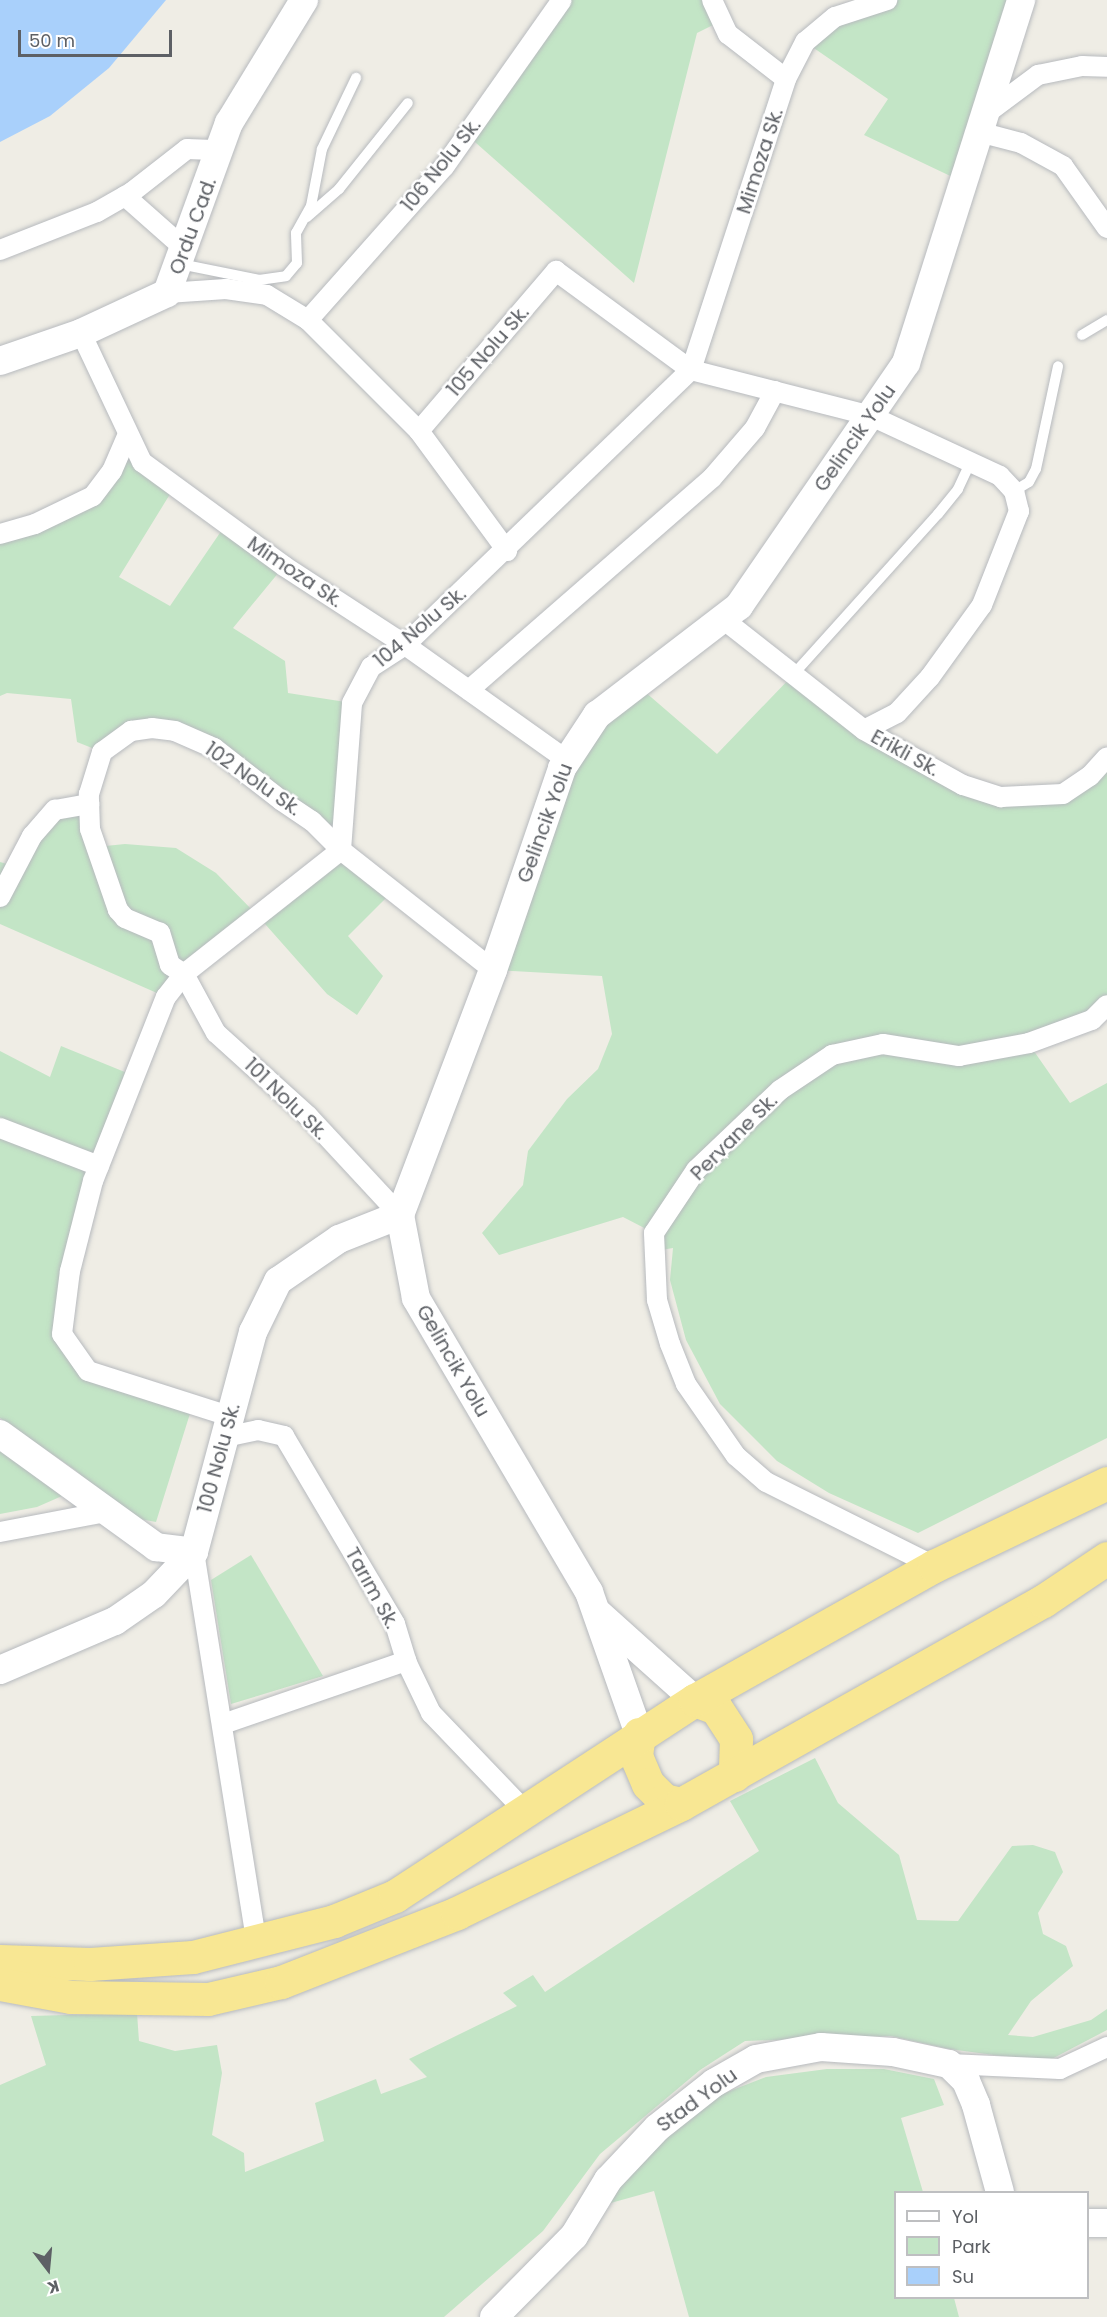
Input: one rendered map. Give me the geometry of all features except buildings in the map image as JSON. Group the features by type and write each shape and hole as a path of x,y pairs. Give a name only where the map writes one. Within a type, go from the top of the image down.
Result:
{"highway":[{"path":"1,1980 90,1964 193,1957 257,1944 334,1921 395,1896 639,1734 695,1700 934,1566 1107,1483"},
{"path":"1,1980 71,1997 208,1999 281,1982 457,1913 681,1804 1043,1601 1107,1558"},
{"path":"695,1700 716,1708 735,1740 735,1775"},
{"path":"639,1734 636,1756 648,1784 664,1800 681,1804"}],"main road":[{"name":"Ordu Cad.","path":"0,361 81,333 167,293 229,123 304,0"},
{"name":"Gelincik Yolu","path":"599,1614 416,1298 400,1215 493,970 567,760 597,716 739,606 906,363 1012,36 1021,0"},
{"path":"1012,36 1032,0"},
{"name":"100 Nolu Sk.","path":"0,1670 115,1621 154,1594 194,1552 253,1332 278,1281 339,1239 400,1215"},
{"path":"0,1434 156,1546 194,1552"},
{"path":"599,1614 695,1700"},
{"path":"599,1614 639,1734"},
{"name":"Stad Yolu","path":"494,2317 574,2236 608,2180 657,2128 714,2083 756,2059 821,2047 893,2052 949,2064"},
{"path":"949,2064 966,2081 976,2105 999,2191"},
{"path":"1089,2223 1107,2223"}],"street":[{"name":"106 Nolu Sk.","path":"308,320 444,167 562,0"},
{"path":"712,0 728,34 786,78"},
{"name":"Mimoza Sk.","path":"692,370 786,78 805,42 835,17 887,0"},
{"path":"1107,67 1082,66 1038,75 983,123 1063,166 1107,228"},
{"path":"0,250 69,225 124,196 187,149 220,150"},
{"path":"124,196 182,256"},
{"name":"105 Nolu Sk.","path":"419,431 556,272 692,370"},
{"path":"167,293 226,288 267,295 308,320 419,431 507,551"},
{"name":"Mimoza Sk.","path":"81,333 142,462 284,566 405,645 567,760"},
{"path":"692,370 871,416 969,465 1000,476 1014,491 1019,511 982,605 930,677 897,713 864,730"},
{"name":"104 Nolu Sk.","path":"341,850 352,703 371,667 405,645 507,551 692,370"},
{"path":"469,690 711,478 755,428 775,392"},
{"path":"0,534 35,524 93,496 112,471 128,434"},
{"name":"Erikli Sk.","path":"723,619 792,676 864,730 963,785 1001,797 1063,794 1090,776 1107,757"},
{"name":"102 Nolu Sk.","path":"184,974 170,965 160,933 125,918 118,910 90,830 89,804 102,752 115,740 131,731 175,731 214,748 312,820 341,850"},
{"path":"0,897 32,836 55,810 89,804"},
{"path":"227,1427 88,1371 62,1335 70,1271 99,1166 165,997 184,974 341,850 493,970"},
{"name":"101 Nolu Sk.","path":"184,974 216,1033 308,1116 400,1215"},
{"name":"Pervane Sk.","path":"934,1566 766,1482 736,1456 709,1422 686,1384 669,1344 657,1300 654,1233 696,1170 780,1090 832,1055 883,1044 959,1056 982,1052 1053,1035 1092,1020 1107,1005"},
{"path":"0,1128 99,1166"},
{"name":"Tarım Sk.","path":"227,1427 258,1430 284,1436 395,1624 406,1661 431,1713 524,1810"},
{"path":"0,1532 106,1512"},
{"path":"194,1552 257,1944"},
{"path":"223,1724 406,1661"},
{"path":"949,2064 1060,2069 1107,2047"}],"lane":[{"path":"182,256 259,280 286,276 297,263 296,233 311,206 322,149 356,78"},
{"path":"300,223 339,189 408,103"},
{"path":"1082,335 1107,320"},
{"path":"1014,491 1029,482 1036,470 1058,366"},
{"path":"792,676 938,514 958,489 969,465"}],"green space":[{"path":"562,0 712,0 721,21 697,33 634,283 467,135"},
{"path":"887,0 1021,0 963,182 864,135 888,99 805,42"},
{"path":"128,434 175,486 119,577 170,606 226,524 284,566 233,628 285,661 288,693 352,703 341,850 393,891 348,936 383,976 357,1015 327,994 258,916 340,850 257,780 152,728 102,752 77,742 71,699 7,693 0,696 0,534 93,496"},
{"path":"792,676 963,785 1041,798 1107,757 1107,1005 1029,1044 1070,1103 1107,1083 1107,1438 918,1533 829,1493 777,1461 720,1404 686,1340 670,1280 673,1248 655,1251 654,1233 623,1217 499,1255 482,1233 523,1185 528,1151 567,1099 598,1069 612,1034 602,976 493,970 562,768 637,685 717,754"},
{"path":"89,804 96,847 125,844 176,848 216,873 258,916 166,997 0,924 0,862 14,866 55,810"},
{"path":"61,1046 137,1077 93,1181 62,1334 88,1371 193,1404 156,1522 129,1517 75,1470 0,1418 0,1051 50,1077"},
{"path":"0,1449 62,1496 37,1507 0,1514"},
{"path":"251,1555 323,1676 231,1704 211,1580"},
{"path":"815,1758 838,1803 899,1855 917,1920 958,1921 1012,1846 1033,1845 1055,1852 1063,1872 1038,1913 1043,1934 1066,1946 1073,1966 1031,2001 1008,2035 1033,2037 1091,2020 1107,2009 1107,2030 1046,2062 949,2049 891,2036 745,2041 700,2070 600,2154 543,2231 444,2317 0,2317 0,2085 46,2065 31,2016 137,2013 139,2041 175,2051 217,2045 222,2073 212,2135 244,2153 245,2172 324,2141 315,2103 376,2079 381,2094 427,2077 409,2059 517,2006 503,1993 533,1975 545,1992 759,1851 730,1801"},
{"path":"827,2069 884,2069 934,2079 944,2105 901,2118 923,2191 894,2191 894,2299 954,2299 959,2317 689,2317 654,2191 607,2204 639,2157 717,2096 766,2077"}],"water":[{"path":"0,0 166,0 109,68 50,116 0,142"}]}
